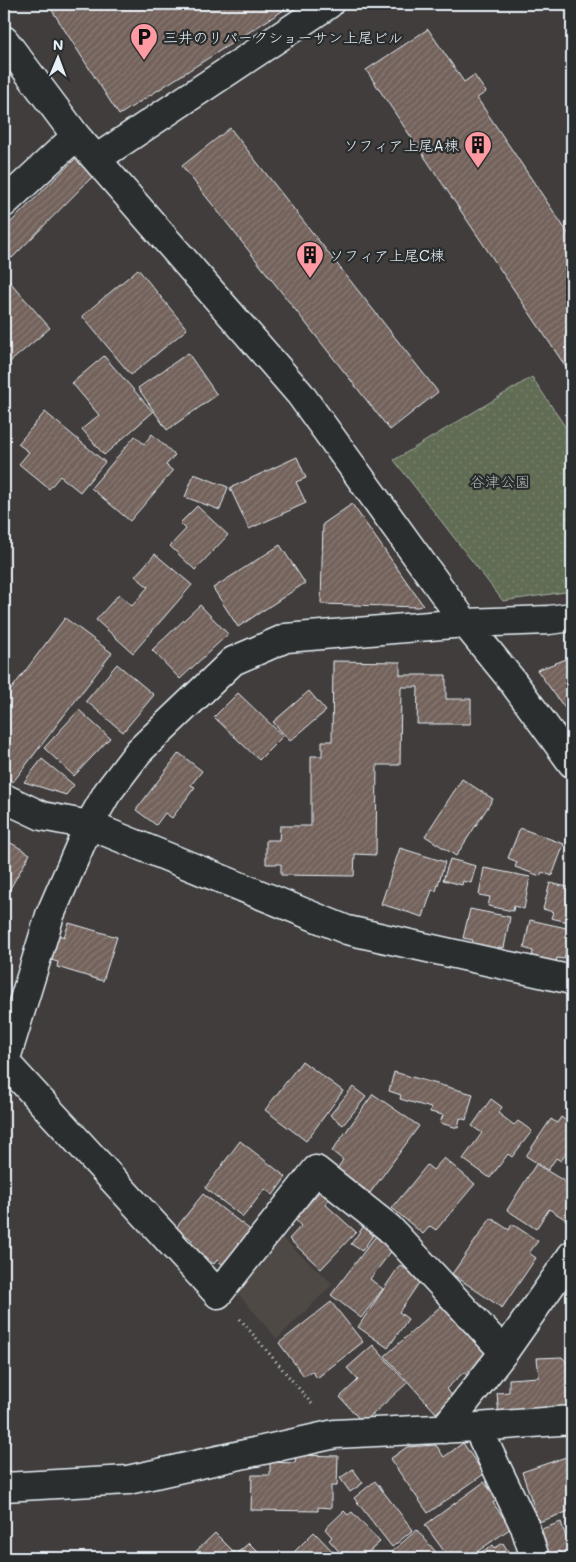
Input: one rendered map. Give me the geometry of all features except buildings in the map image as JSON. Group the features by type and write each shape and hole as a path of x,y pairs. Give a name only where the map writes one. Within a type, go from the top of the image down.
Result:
{"street":[{"path":"96,158 329,4"},
{"path":"4,40 76,136 300,394 465,623 510,678 572,763"},
{"path":"4,203 76,136"},
{"path":"504,1352 389,1228 316,1170 218,1294 4,1064 50,915 89,825 106,793 139,751 233,661 286,638 465,623 549,620 572,617"},
{"path":"4,798 42,816 89,825 347,930 572,980"},
{"path":"444,1428 504,1352 572,1254"},
{"path":"4,1487 128,1480 336,1434 572,1420"},
{"path":"477,1427 525,1527 536,1558"}],"path":[{"path":"218,1294 336,1434"}],"shaded area":[{"path":"282,1238 333,1284 277,1339 236,1291"}],"green space":[{"name":"谷津公園","path":"532,377 572,437 572,591 503,601 394,460"}],"place":[{"name":"三井のリパークショーサン上尾ビル","path":"144,61"},
{"name":"ソフィア上尾A棟","path":"478,169"},
{"name":"ソフィア上尾C棟","path":"310,279"}]}
